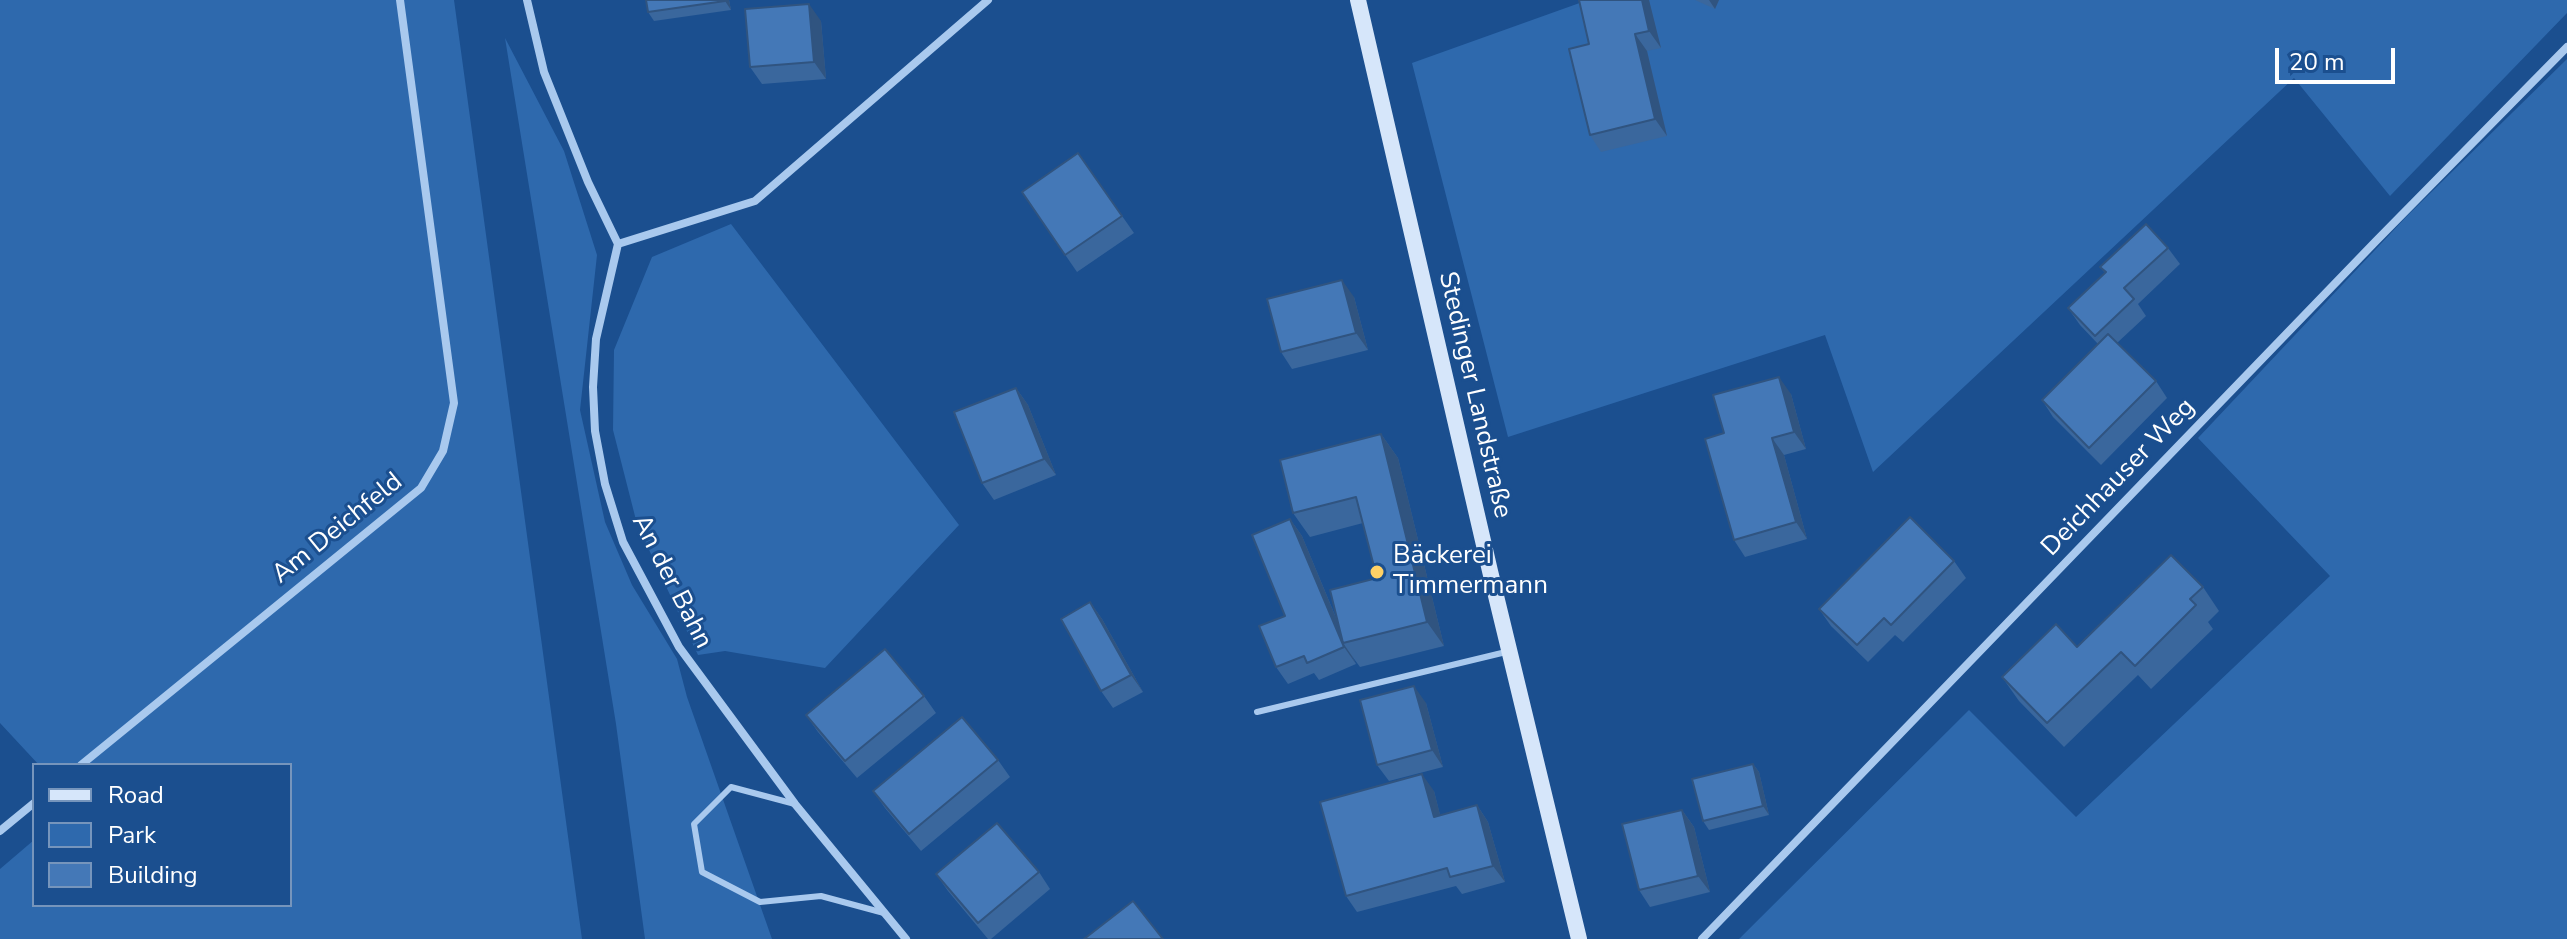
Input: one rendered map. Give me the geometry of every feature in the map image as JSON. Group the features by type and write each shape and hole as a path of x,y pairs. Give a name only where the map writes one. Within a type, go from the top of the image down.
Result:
{"main road":[{"name":"Stedinger Landstraße","path":"1358,0 1579,939"}],"street":[{"name":"Am Deichfeld","path":"83,763 421,488 443,451 454,403 400,0"},
{"path":"527,0 544,72 588,182 618,244 755,201 988,0"},
{"name":"Deichhauser Weg","path":"1702,939 2567,47"},
{"name":"An der Bahn","path":"618,244 596,339 593,387 595,431 609,499 623,542 679,647 795,804 906,939"},
{"path":"0,831 32,805"}],"lane":[{"path":"1257,712 1509,651"},
{"path":"795,804 731,787 694,824 702,872 760,902 821,896 884,913"}],"green space":[{"path":"0,0 454,0 582,939 0,939 0,869 32,842 32,907 292,907 292,763 37,763 0,723"},
{"path":"1588,0 2567,0 2567,13 2390,196 2294,78 1873,472 1825,335 1508,437 1412,63"},
{"path":"505,38 564,151 597,255 580,410 605,522 632,585 677,659 687,697 772,939 645,939 616,724"},
{"path":"2567,59 2567,939 1739,939 1969,710 2076,817 2330,576 2198,438 2407,216"},
{"path":"731,224 959,525 825,668 725,651 698,655 637,524 613,430 614,350 652,257"}],"building":[{"path":"646,0 725,0 725,1 648,12"},
{"path":"1579,0 1642,0 1649,31 1635,34 1655,119 1590,135 1569,49 1589,44"},
{"path":"809,4 814,62 750,67 745,9"},
{"path":"1078,153 1122,216 1065,255 1022,192"},
{"path":"2146,224 2168,248 2124,288 2134,299 2095,336 2068,308 2106,272 2100,267"},
{"path":"1342,280 1356,333 1281,352 1267,299"},
{"path":"2108,334 2156,381 2089,448 2042,400"},
{"path":"1779,377 1794,432 1772,438 1796,522 1734,540 1705,439 1724,433 1713,395"},
{"path":"1016,388 1044,459 982,483 954,412"},
{"path":"1381,434 1427,622 1343,643 1330,590 1377,578 1356,497 1293,513 1280,460"},
{"path":"1910,517 1954,561 1891,625 1884,618 1857,645 1819,609"},
{"path":"1290,519 1344,647 1307,663 1304,656 1276,667 1259,626 1285,616 1252,535"},
{"path":"2171,555 2203,587 2190,599 2196,605 2135,666 2121,652 2047,723 2002,677 2056,624 2077,647"},
{"path":"1090,602 1131,675 1101,691 1061,619"},
{"path":"885,649 924,696 845,761 806,715"},
{"path":"1414,686 1432,750 1377,765 1360,700"},
{"path":"962,717 998,760 909,834 873,791"},
{"path":"1753,764 1763,806 1703,821 1692,779"},
{"path":"1422,774 1434,817 1477,805 1493,866 1450,877 1447,868 1346,896 1320,802"},
{"path":"1682,810 1698,876 1639,890 1622,824"},
{"path":"997,823 1039,872 978,923 936,874"},
{"path":"1133,901 1163,939 1084,939"}],"place":[{"name":"Bäckerei Timmermann","path":"1377,572"}]}
